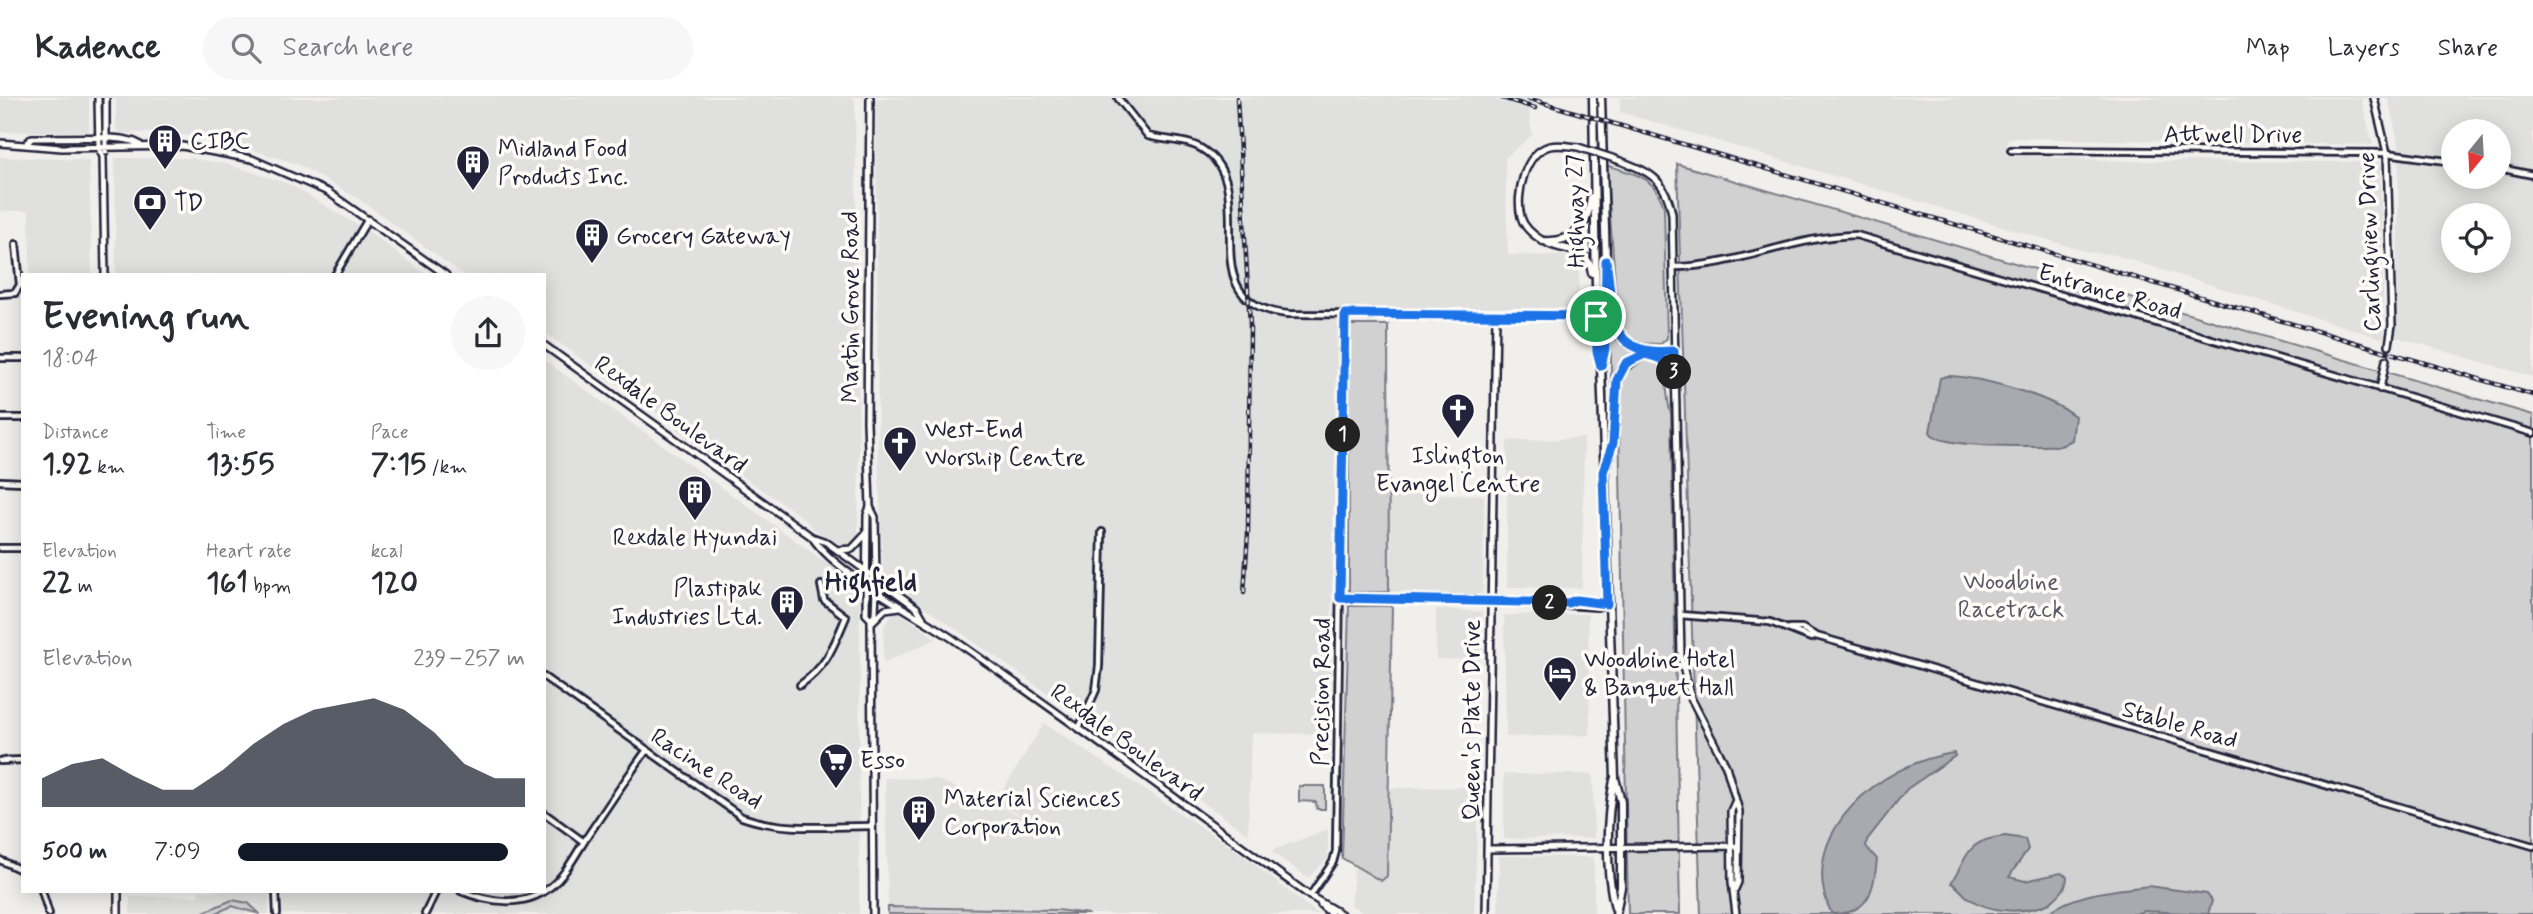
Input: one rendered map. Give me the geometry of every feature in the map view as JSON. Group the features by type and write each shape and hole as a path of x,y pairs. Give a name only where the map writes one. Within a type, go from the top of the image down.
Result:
{"main road":[{"path":"98,98 98,139 103,157 105,273"},
{"path":"103,157 107,148 107,98"},
{"name":"Martin Grove Road","path":"868,98 870,508 866,534 866,614 871,621"},
{"name":"Highway 27","path":"1592,98 1597,351 1601,366 1607,604 1615,778 1621,802 1621,887 1616,912"},
{"name":"Highway 27","path":"1601,98 1606,261 1605,349 1601,366"},
{"name":"Carlingview Drive","path":"2374,98 2386,153 2392,325 2389,345"},
{"path":"0,143 27,143 32,138 135,140 141,145 190,146 252,159 308,181 368,219 443,273"},
{"path":"27,143 32,148 136,149 141,145"},
{"path":"1596,302 1588,259 1578,250 1534,236 1521,218 1526,166 1533,156 1551,146 1578,148 1652,174 1661,184 1672,214 1681,658 1685,681 1696,712 1726,766 1738,811 1735,846 1738,882 1735,889 1736,914"},
{"path":"1543,241 1563,241 1573,236 1585,223 1594,168"},
{"path":"1606,261 1611,307 1620,336 1635,348 1655,353"},
{"name":"Queen's Plate Drive","path":"1486,914 1489,600 1496,316"},
{"name":"Rexdale Boulevard","path":"546,346 812,537 836,550 917,608 923,618"},
{"path":"1603,472 1613,443 1617,380 1626,363 1645,354 1674,351"},
{"path":"1645,354 1662,359 1675,379"},
{"name":"Carlingview Drive","path":"2380,389 2386,360"},
{"name":"Martin Grove Road","path":"870,508 875,517 876,579 875,614 871,621 873,914"},
{"path":"836,550 852,549 866,534"},
{"name":"Rexdale Boulevard","path":"812,537 819,548 866,583 901,607 923,618 1310,895 1341,914"},
{"path":"871,621 885,609 901,607"},
{"name":"Highway 27","path":"1615,778 1610,802 1610,887 1616,912"},
{"path":"1487,849 1735,846"},
{"path":"118,893 118,914"},
{"name":"Rexdale Boulevard","path":"1310,895 1331,914"}],"street":[{"path":"1118,98 1148,136 1186,142 1203,149 1218,162 1227,181 1231,271 1239,289 1255,305 1275,313 1596,316"},
{"name":"Attwell Drive","path":"2011,150 2386,153 2441,160"},
{"path":"2511,170 2533,175"},
{"path":"336,273 368,219"},
{"name":"Entrance Road","path":"1673,267 1723,264 1831,235 1856,235 2533,433"},
{"path":"0,294 13,294 19,289 20,257 16,244"},
{"name":"Precision Road","path":"1310,895 1333,862 1336,850 1345,314"},
{"path":"0,358 21,358"},
{"path":"0,418 21,418"},
{"path":"0,481 21,482"},
{"path":"1079,728 1096,690 1099,666 1102,532"},
{"path":"0,548 21,548"},
{"path":"800,685 819,671 828,658 846,617 824,600 821,585"},
{"path":"1340,598 1489,600 1568,603 1597,607 1607,604"},
{"name":"Stable Road","path":"1680,615 1759,621 1790,628 1792,632 1816,636 2533,846"},
{"name":"Racine Road","path":"546,678 742,817 765,825 872,826"},
{"path":"546,888 554,883 584,842 646,751"},
{"path":"0,761 21,760"},
{"path":"546,814 584,842"},
{"path":"0,860 21,870"},
{"path":"43,893 49,914"},
{"path":"276,893 277,914"},
{"path":"425,914 435,893"},
{"path":"466,893 482,899 527,899 537,893"}],"shaded area":[{"path":"0,98 89,98 89,131 0,132"},
{"path":"116,98 855,98 859,452 858,535 855,542 843,546 815,530 801,516 690,441 674,425 546,333 546,273 461,273 359,199 297,164 234,144 167,132 122,133 116,129"},
{"path":"876,98 1489,98 1529,109 1532,135 1505,158 1508,255 1579,256 1579,308 1338,310 1329,734 1251,733 1248,834 913,599 883,573 878,451"},
{"path":"1620,98 2361,98 2373,145 2008,138 2006,155 2127,161 2380,162 2384,339 2115,255 2088,252 1620,112"},
{"path":"2388,98 2533,98 2533,377 2396,337 2399,146"},
{"path":"0,157 89,160 92,273 30,273 29,211 0,211"},
{"path":"115,158 190,158 227,164 289,184 372,234 424,273 116,273"},
{"path":"546,361 860,587 859,914 283,914 282,894 269,895 269,914 130,914 130,897 198,896 199,893 546,893"},
{"path":"1947,376 2013,388 2063,408 2075,416 2072,440 2061,446 2012,446 1969,444 1937,438 1930,432 1940,378"},
{"path":"1584,438 1582,588 1507,587 1507,441"},
{"path":"1389,493 1484,495 1483,591 1479,595 1389,592"},
{"path":"1436,609 1482,612 1481,660 1436,659"},
{"path":"894,612 900,612 936,639 883,663 884,626"},
{"path":"1588,614 1590,735 1506,737 1504,615"},
{"path":"1044,723 1240,853 1318,914 1089,914 1057,910 888,907 885,778 936,779 1074,839 995,803"},
{"path":"1954,753 1955,756 1907,789 1867,840 1866,847 1877,859 1874,881 1862,905 1844,913 1832,914 1823,885 1824,857 1834,831 1851,808 1873,787 1899,771 1926,759"},
{"path":"1504,774 1593,774 1594,838 1504,839"},
{"path":"1479,787 1474,914 1365,914 1351,905 1354,865 1381,881 1387,876 1389,788"},
{"path":"1328,829 1328,858 1308,878 1271,851"},
{"path":"2005,836 2025,839 2028,849 2009,877 2025,881 2061,873 2067,876 2064,888 2050,903 2019,910 1986,907 1967,897 1951,883 1974,846 1991,838"},
{"path":"1499,856 1594,857 1594,914 1498,914"},
{"path":"2148,886 2207,894 2212,901 2208,914 2143,911 2136,914 2046,914 2082,897"}],"green space":[{"name":"Woodbine Racetrack","path":"1677,164 2533,415 2533,914 1701,914"},
{"path":"1606,165 1635,174 1649,182 1660,196 1664,207 1667,338 1661,344 1631,343 1619,331"},
{"path":"1611,323 1623,346 1638,352 1619,366 1611,386"},
{"path":"1349,325 1388,325 1389,592 1349,592"},
{"path":"1644,358 1660,363 1665,376 1671,414 1680,914 1628,914 1619,405 1624,376"},
{"path":"1349,606 1392,606 1387,876 1381,881 1342,858"},
{"path":"1299,786 1325,786 1325,809 1317,809 1316,802 1299,801"},
{"path":"232,900 248,903 260,914 232,906 214,914 199,914"},
{"path":"888,907 1057,910 1089,914 888,914"}],"tunnel":[{"path":"2386,360 2389,345"}],"railway":[{"path":"1237,98 1250,325 1248,533 1244,593"},
{"path":"1502,98 1535,108"},
{"path":"1527,98 2533,395"}],"place":[{"name":"CIBC","path":"165,171"},
{"name":"Midland Food Products Inc.","path":"473,192"},
{"name":"TD","path":"150,232"},
{"name":"Grocery Gateway","path":"592,265"},
{"name":"Islington Evangel Centre","path":"1458,440"},
{"name":"West-End Worship Centre","path":"900,473"},
{"name":"Rexdale Hyundai","path":"695,522"},
{"name":"Plastipak Industries Ltd.","path":"787,632"},
{"name":"Woodbine Hotel & Banquet Hall","path":"1560,703"},
{"name":"Esso","path":"836,790"},
{"name":"Material Sciences Corporation","path":"919,842"}],"district":[{"name":"Highfield","path":"871,581"}],"route":[{"path":"1606,261 1615,327 1624,342 1655,353 1674,351 1675,379 1662,359 1645,354 1626,363 1617,380 1613,443 1603,472 1607,604 1597,600 1576,600 1568,603 1340,598 1345,314 1596,316 1597,351 1601,366 1605,349 1606,261"}]}
